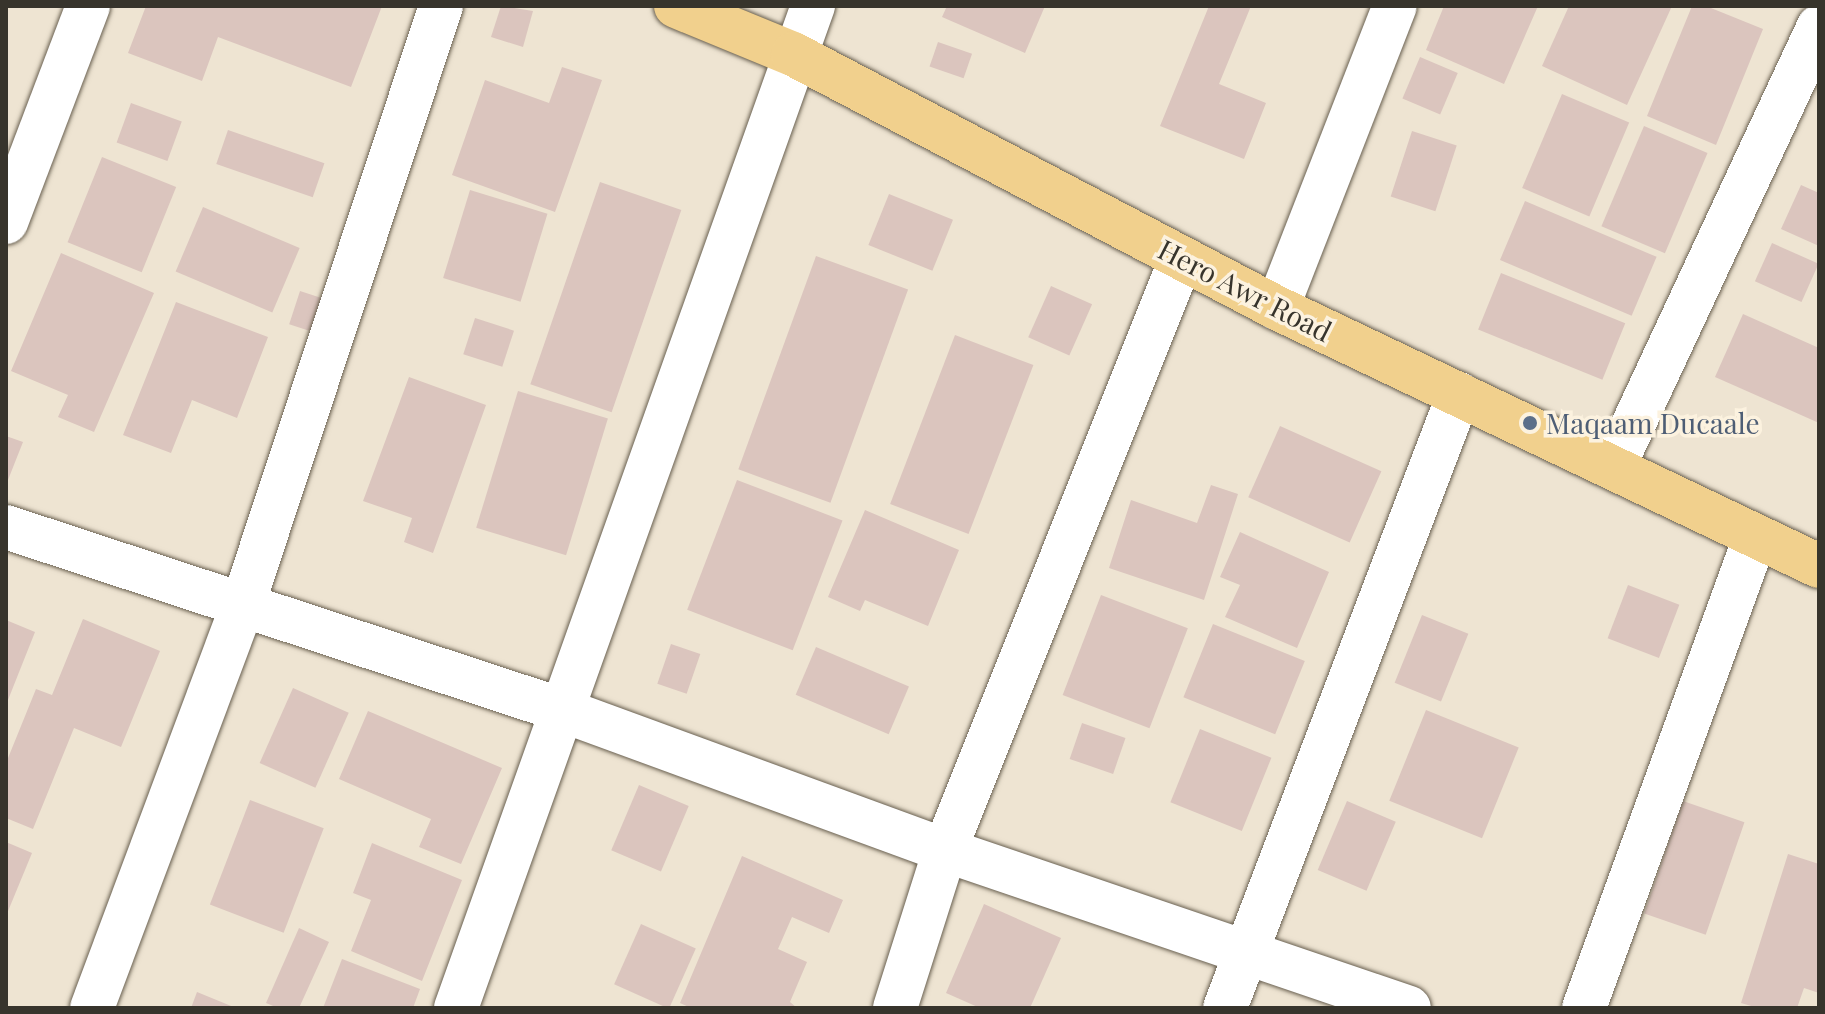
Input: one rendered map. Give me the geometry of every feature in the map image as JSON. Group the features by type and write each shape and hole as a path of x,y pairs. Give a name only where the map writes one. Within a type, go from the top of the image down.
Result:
{"main road":[{"name":"Hero Awr Road","path":"676,6 793,54 1277,308 1819,566"}],"street":[{"path":"6,222 88,6"},
{"path":"92,1008 242,607 441,6"},
{"path":"456,1008 559,709 793,54 813,6"},
{"path":"1277,308 1395,6"},
{"path":"1613,468 1819,27"},
{"path":"895,1008 945,850 1181,259"},
{"path":"1225,1008 1243,952 1459,394"},
{"path":"6,527 559,709 945,850 1409,1008"},
{"path":"1584,1008 1755,538"}],"building":[{"path":"146,6 382,6 351,87 218,37 202,81 128,53"},
{"path":"501,6 533,11 523,47 491,37"},
{"path":"947,6 1045,6 1025,53 942,17"},
{"path":"1209,6 1251,6 1219,84 1266,103 1244,159 1160,126"},
{"path":"1444,6 1538,6 1504,84 1426,50"},
{"path":"1569,6 1672,6 1627,105 1542,66"},
{"path":"1692,6 1706,6 1763,29 1716,145 1647,116"},
{"path":"938,42 972,54 964,78 930,67"},
{"path":"1420,57 1458,73 1440,114 1402,98"},
{"path":"562,67 602,80 555,212 452,175 485,80 549,103"},
{"path":"1562,94 1629,123 1589,216 1522,188"},
{"path":"131,103 182,121 167,161 117,142"},
{"path":"1644,126 1708,153 1665,253 1601,226"},
{"path":"228,130 324,163 313,197 216,164"},
{"path":"1412,131 1457,146 1435,211 1391,197"},
{"path":"102,157 176,187 142,272 68,242"},
{"path":"600,182 681,210 612,412 530,384"},
{"path":"1801,185 1819,193 1819,246 1781,229"},
{"path":"470,190 547,214 521,302 443,278"},
{"path":"889,194 953,220 932,271 868,245"},
{"path":"1525,201 1657,257 1632,316 1500,260"},
{"path":"203,207 300,248 272,312 176,271"},
{"path":"1772,243 1819,264 1802,302 1755,281"},
{"path":"61,253 154,293 94,432 58,417 68,395 11,371"},
{"path":"816,256 908,290 830,503 738,469"},
{"path":"1501,273 1625,323 1602,380 1478,330"},
{"path":"1051,286 1092,304 1069,355 1028,337"},
{"path":"300,291 328,300 317,333 289,324"},
{"path":"176,302 268,337 237,418 192,400 171,453 123,435"},
{"path":"1743,314 1819,348 1819,423 1715,377"},
{"path":"475,318 514,331 502,367 463,354"},
{"path":"955,335 1033,365 969,534 890,504"},
{"path":"409,377 486,405 433,553 404,542 412,518 363,501"},
{"path":"518,391 608,418 566,555 476,528"},
{"path":"1280,426 1381,471 1350,542 1248,497"},
{"path":"6,436 23,442 6,485"},
{"path":"737,480 842,520 793,650 687,610"},
{"path":"1211,485 1238,494 1204,600 1109,568 1131,500 1197,523"},
{"path":"865,510 959,550 928,626 865,600 860,611 828,597"},
{"path":"1240,532 1329,572 1297,648 1225,617 1240,585 1220,577"},
{"path":"1628,585 1679,605 1659,658 1608,638"},
{"path":"1101,595 1188,628 1149,728 1063,695"},
{"path":"1422,615 1468,634 1441,701 1395,683"},
{"path":"83,619 160,651 121,747 74,728 33,829 6,818 6,763 36,689 52,695"},
{"path":"6,620 35,632 6,705"},
{"path":"1213,624 1305,661 1275,734 1183,697"},
{"path":"671,644 700,654 687,694 657,684"},
{"path":"816,647 909,686 889,734 796,695"},
{"path":"293,688 349,713 315,788 260,763"},
{"path":"1426,710 1519,747 1482,838 1389,801"},
{"path":"368,711 502,768 461,864 419,847 431,819 339,779"},
{"path":"1082,723 1125,738 1113,774 1070,759"},
{"path":"1200,729 1271,758 1242,831 1170,802"},
{"path":"639,785 689,806 661,871 611,850"},
{"path":"250,800 324,828 284,933 210,905"},
{"path":"1347,801 1396,822 1366,891 1318,870"},
{"path":"1683,801 1744,822 1706,935 1644,914"},
{"path":"6,842 32,853 6,916"},
{"path":"372,843 462,880 422,981 351,951 371,900 353,893"},
{"path":"1788,854 1819,864 1819,993 1804,988 1797,1008 1758,1008 1741,1003"},
{"path":"742,856 843,900 829,933 792,917 778,949 807,962 790,1002 797,1008 691,1008 680,1003"},
{"path":"984,904 1061,938 1030,1008 980,1008 946,993"},
{"path":"641,924 696,948 669,1008 614,984"},
{"path":"299,928 329,942 299,1008 278,1008 266,1003"},
{"path":"342,959 420,989 413,1008 323,1008"},
{"path":"197,992 236,1008 191,1008"}],"place":[{"name":"Maqaam Ducaale","path":"1530,423"}]}
